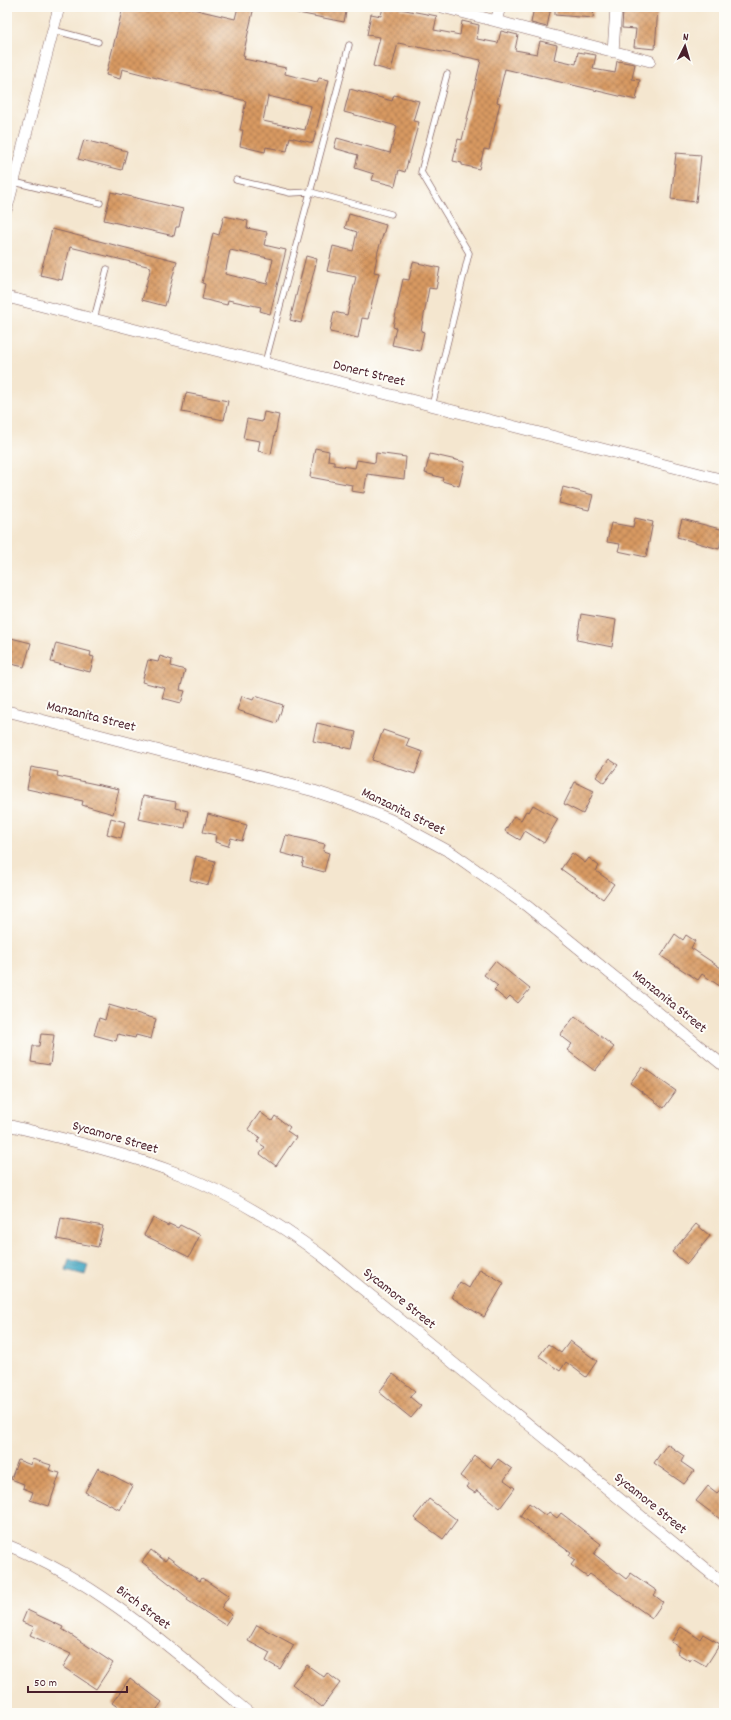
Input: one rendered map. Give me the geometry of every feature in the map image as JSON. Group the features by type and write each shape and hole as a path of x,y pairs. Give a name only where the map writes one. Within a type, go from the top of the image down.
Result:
{"street":[{"path":"7,208 59,7"},
{"path":"442,7 650,61"},
{"path":"496,21 500,7"},
{"path":"613,52 616,7"},
{"name":"Donert Street","path":"7,297 724,480"},
{"name":"Manzanita Street","path":"7,711 314,791 353,804 404,826 452,853 499,885 724,1066"},
{"name":"Sycamore Street","path":"7,1125 97,1147 158,1166 207,1186 276,1223 321,1255 724,1584"},
{"name":"Birch Street","path":"7,1544 61,1571 128,1613 249,1713"}],"lane":[{"path":"53,30 98,42"},
{"path":"265,363 349,45"},
{"path":"432,406 469,253 421,172 447,74"},
{"path":"236,180 290,193 311,192 391,214"},
{"path":"14,182 100,203"},
{"path":"94,319 107,269"}],"water":[{"path":"69,1259 88,1265 85,1275 66,1270"}],"building":[{"path":"123,7 184,7 235,19 238,7 254,7 243,55 245,56 244,59 286,68 285,74 317,82 319,78 329,80 313,143 290,137 287,151 266,147 265,152 240,146 243,130 240,130 246,101 122,69 120,79 106,75","holes":["268,96 311,106 305,130 263,121"]},
{"path":"293,7 347,7 344,22 293,12"},
{"path":"383,7 401,7 400,9 437,16 434,30 460,35 462,21 479,25 477,39 498,43 501,31 518,35 515,50 537,54 540,41 557,45 554,59 576,64 578,52 596,55 593,69 615,73 617,61 635,64 632,79 640,80 636,100 505,69 497,102 500,103 489,150 484,149 479,169 462,165 462,163 453,161 458,139 462,140 481,60 398,43 391,71 373,66 380,37 367,35 371,14 381,16"},
{"path":"534,7 551,7 547,27 531,23"},
{"path":"555,7 594,7 593,18 555,15"},
{"path":"637,7 658,7 655,49 634,47 636,29 622,28 623,10 637,11"},
{"path":"350,89 392,101 394,95 419,101 413,121 419,122 405,172 399,170 395,186 372,180 374,174 355,168 358,155 334,148 337,138 390,153 397,126 344,112"},
{"path":"84,140 127,151 122,170 78,159"},
{"path":"676,153 701,155 696,202 671,199"},
{"path":"111,192 183,209 179,227 176,227 174,236 104,220"},
{"path":"349,214 386,225 378,251 374,272 379,273 368,319 362,318 358,338 330,332 334,312 347,315 356,277 327,271 333,246 353,251 357,232 345,228"},
{"path":"224,216 248,221 247,228 267,232 264,245 286,250 270,314 260,311 261,307 228,300 227,305 202,299 205,284 202,283 213,233 219,235","holes":["230,250 273,259 267,284 225,274"]},
{"path":"52,229 177,261 165,306 142,300 151,267 70,247 62,280 40,275"},
{"path":"306,256 317,259 301,323 290,320"},
{"path":"413,262 440,268 436,289 429,288 421,331 424,332 420,351 392,345 396,328 393,327 403,279 409,280"},
{"path":"186,393 228,401 224,420 182,412"},
{"path":"264,412 279,415 271,454 258,451 260,441 243,438 247,419 262,422"},
{"path":"315,448 329,451 328,460 334,461 334,465 355,468 357,460 375,463 376,453 406,457 404,479 367,474 364,493 351,491 352,485 310,477"},
{"path":"430,454 465,462 459,486 442,481 443,478 425,473"},
{"path":"563,487 593,495 589,510 559,503"},
{"path":"635,518 653,522 646,557 618,551 620,544 607,542 611,523 633,527"},
{"path":"682,519 724,530 719,549 677,537"},
{"path":"581,614 616,620 612,647 577,640"},
{"path":"7,637 31,643 24,667 7,663"},
{"path":"56,643 91,652 90,656 94,657 90,672 51,662"},
{"path":"160,656 172,660 171,666 185,670 180,690 185,691 181,703 162,698 165,688 142,682 148,660 158,662"},
{"path":"242,696 253,700 255,696 283,705 277,723 237,710"},
{"path":"317,723 356,732 352,749 313,741"},
{"path":"383,730 409,739 406,746 423,752 415,774 372,760"},
{"path":"609,759 618,765 604,783 596,777"},
{"path":"31,767 58,772 57,776 119,789 113,814 82,805 83,801 27,789"},
{"path":"575,782 594,791 583,814 564,804"},
{"path":"143,796 176,802 175,808 188,811 185,828 138,819"},
{"path":"533,805 558,819 544,843 525,831 520,840 505,831 514,816 521,820 526,811 529,812"},
{"path":"208,814 247,825 242,841 231,838 228,846 215,842 216,835 203,832"},
{"path":"111,818 125,822 121,838 107,834"},
{"path":"286,835 325,844 323,851 329,853 324,872 302,866 304,859 281,853"},
{"path":"572,853 585,863 589,858 599,866 596,871 614,884 603,899 561,869"},
{"path":"196,856 215,861 208,885 190,880"},
{"path":"675,934 683,940 686,935 695,941 691,948 724,970 724,989 702,974 698,980 661,956"},
{"path":"495,961 530,989 518,1003 510,996 506,1000 494,990 498,986 484,975"},
{"path":"109,1005 156,1019 151,1039 136,1035 135,1038 118,1034 116,1041 94,1035 99,1018 105,1020"},
{"path":"575,1016 614,1047 595,1071 567,1050 572,1044 560,1035"},
{"path":"41,1034 54,1035 50,1065 31,1062 33,1046 39,1046"},
{"path":"642,1067 676,1091 664,1108 630,1083"},
{"path":"260,1112 272,1121 275,1116 290,1127 287,1131 296,1137 276,1166 260,1154 265,1147 257,1142 260,1137 248,1129"},
{"path":"61,1218 103,1226 98,1247 57,1239"},
{"path":"153,1218 168,1226 169,1224 178,1228 180,1225 200,1235 189,1257 144,1235"},
{"path":"696,1224 710,1236 687,1264 672,1252"},
{"path":"480,1269 504,1283 484,1317 451,1297 460,1282 469,1288"},
{"path":"570,1341 597,1361 586,1377 566,1362 560,1371 539,1356 548,1344 561,1353"},
{"path":"393,1374 415,1391 410,1397 421,1406 411,1418 379,1392"},
{"path":"667,1444 684,1456 681,1462 694,1471 684,1484 654,1463"},
{"path":"475,1456 491,1468 498,1459 512,1469 504,1480 515,1488 500,1508 477,1490 475,1493 466,1487 469,1483 460,1476"},
{"path":"32,1459 51,1465 49,1470 60,1473 49,1506 30,1500 33,1492 23,1488 24,1484 11,1479 18,1460 31,1465"},
{"path":"98,1468 133,1486 120,1510 85,1492"},
{"path":"724,1485 724,1522 696,1501 708,1486 717,1493"},
{"path":"429,1499 457,1520 443,1539 414,1518"},
{"path":"529,1503 546,1516 549,1512 557,1518 561,1513 601,1544 594,1554 626,1579 631,1573 657,1591 654,1595 663,1602 652,1618 590,1574 587,1577 571,1565 575,1560 569,1556 571,1553 520,1516"},
{"path":"151,1550 165,1561 168,1557 200,1581 202,1578 229,1596 221,1608 232,1615 225,1625 187,1600 188,1598 142,1562"},
{"path":"27,1610 63,1627 62,1629 113,1663 96,1689 63,1667 71,1654 30,1635 34,1627 22,1622"},
{"path":"257,1625 294,1645 280,1669 266,1661 270,1653 248,1641"},
{"path":"681,1627 700,1639 703,1634 720,1644 706,1666 692,1658 690,1661 677,1653 680,1647 671,1642"},
{"path":"307,1665 324,1677 327,1673 340,1683 322,1707 292,1684"},
{"path":"130,1678 162,1702 154,1713 126,1713 112,1703"}]}
